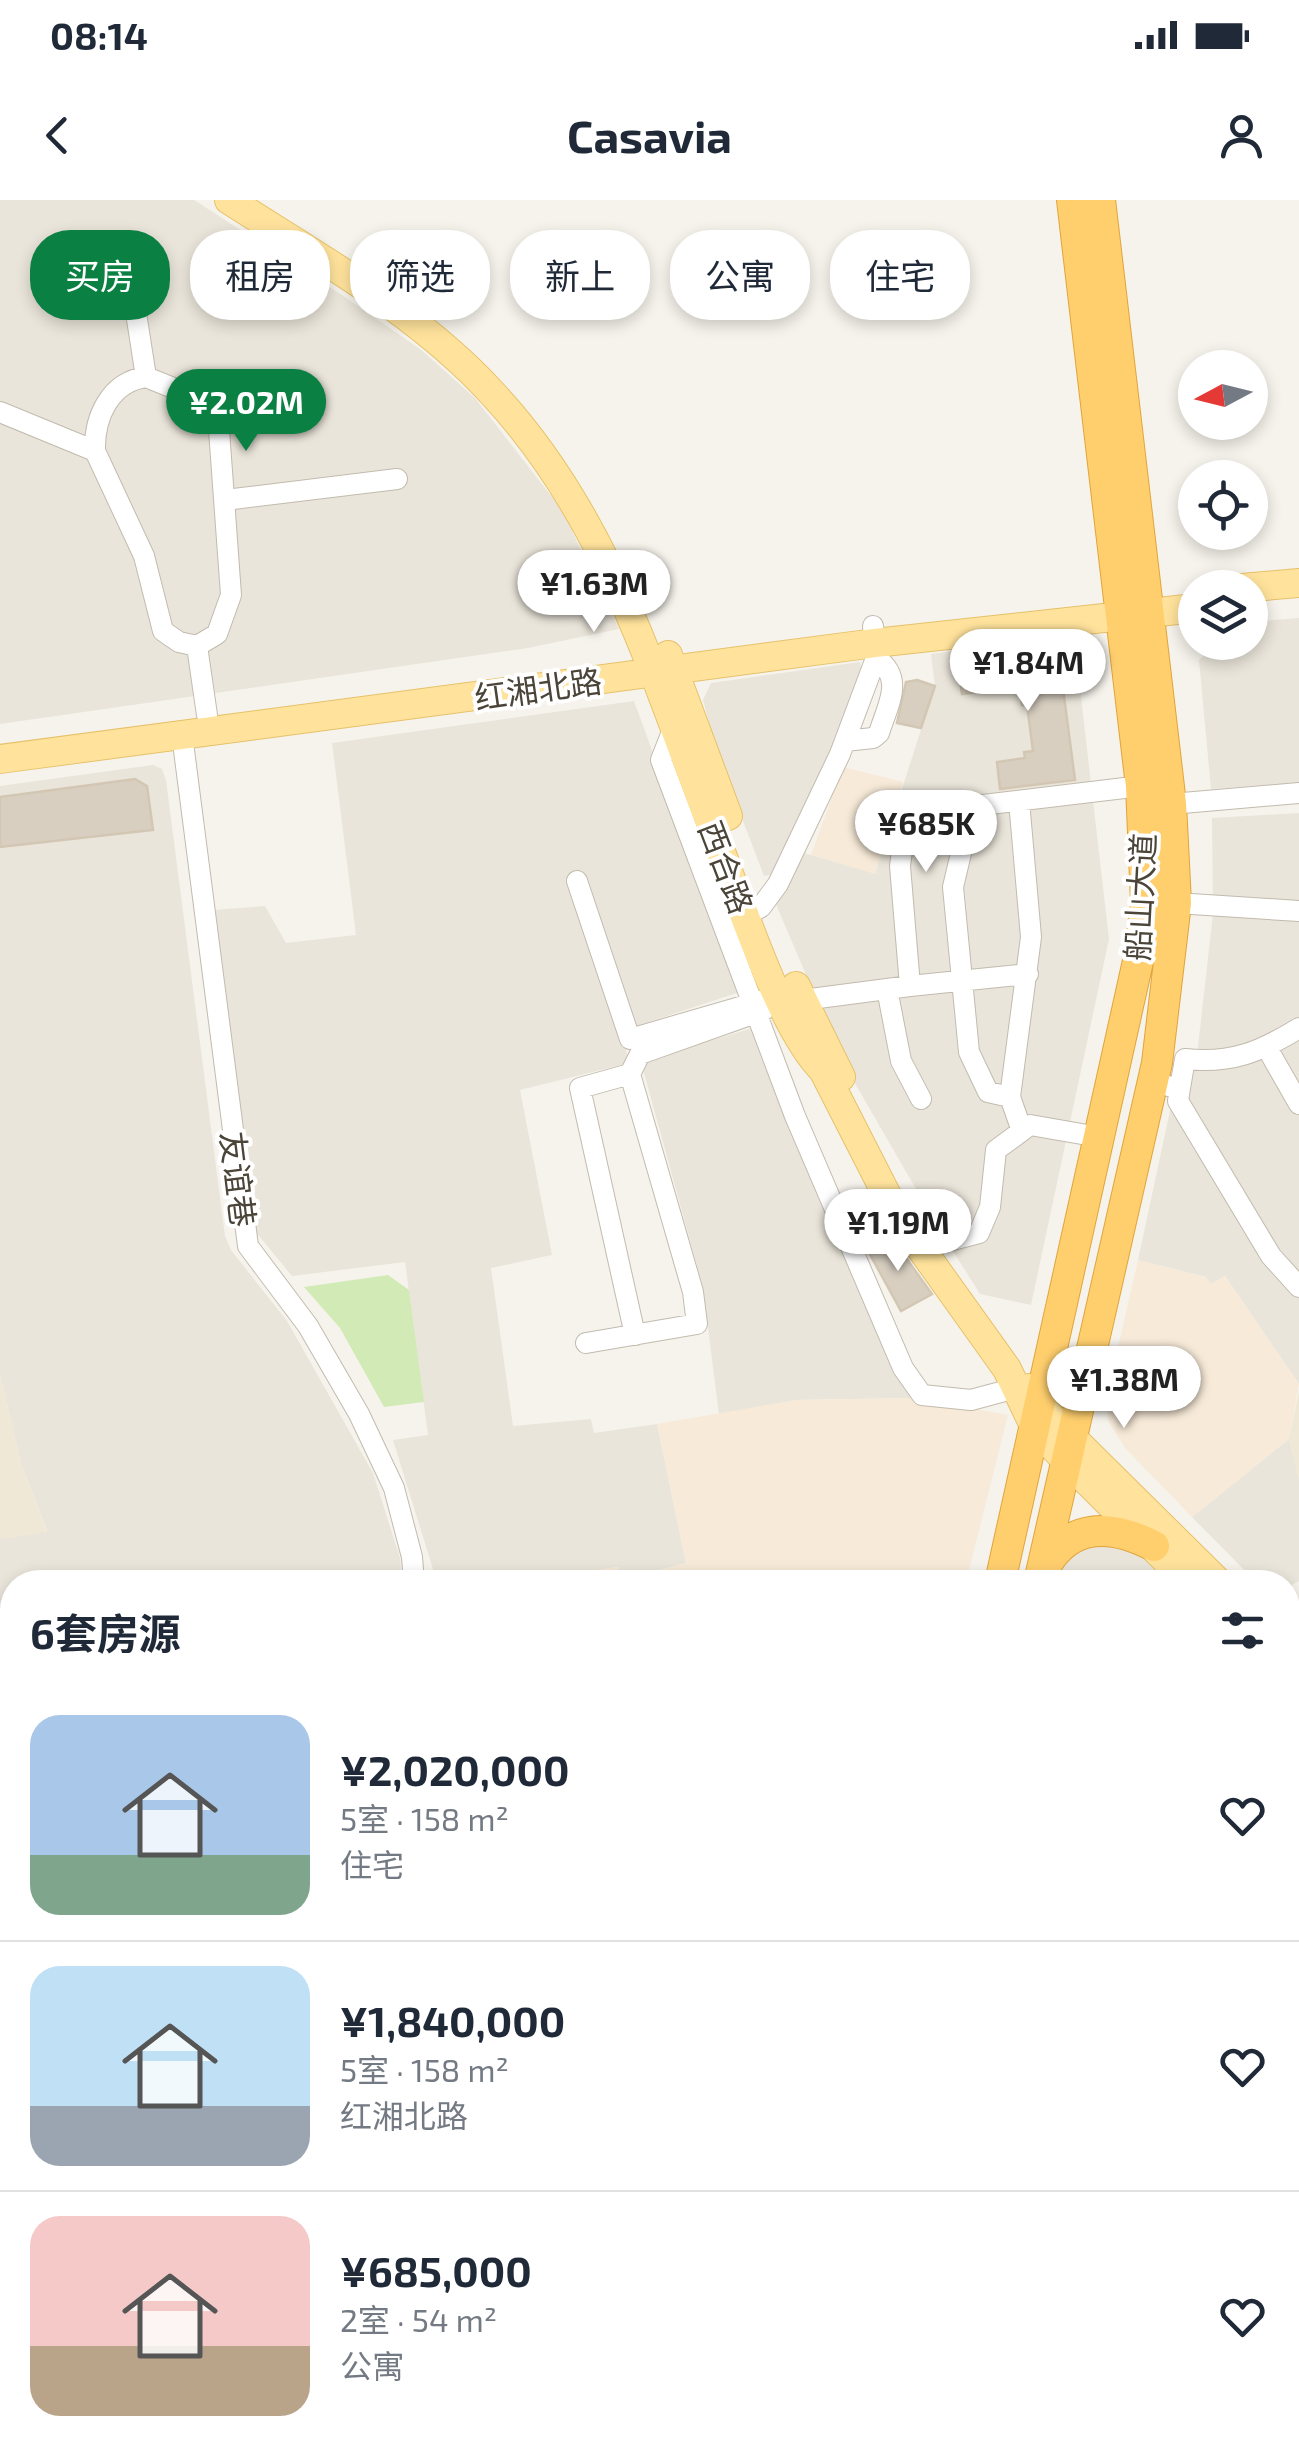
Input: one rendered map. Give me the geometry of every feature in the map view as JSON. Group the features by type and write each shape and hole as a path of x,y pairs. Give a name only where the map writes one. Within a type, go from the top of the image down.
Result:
{"highway":[{"name":"船山大道","path":"1042,1570 1092,1344 1166,1086 1176,903 1172,804 1134,604 1072,200"},
{"name":"船山大道","path":"1003,1570 1144,919 1146,845 1134,604 1100,200"},
{"path":"1045,1570 1064,1542 1093,1530 1155,1531"}],"main road":[{"name":"西合路","path":"229,200 380,298 490,390 581,510 661,663 674,726 794,995 909,1208 1038,1419"},
{"name":"西合路","path":"258,200 425,314 500,380 596,502 624,551 661,663 754,911"},
{"path":"1268,586 1299,583"},
{"name":"红湘北路","path":"0,743 207,715 907,639 1178,595"},
{"path":"1268,602 1299,600"},
{"name":"红湘北路","path":"875,642 1134,604 1178,607"},
{"name":"红湘北路","path":"0,759 661,663"},
{"name":"西合路","path":"794,995 807,1054 823,1070 896,1216 1038,1419 1155,1531 1203,1570"},
{"path":"1092,1344 1089,1408 1094,1437 1155,1531"},
{"name":"西合路","path":"1155,1531 1180,1570"}],"street":[{"path":"137,320 146,377"},
{"path":"146,377 208,402 219,430 232,595 217,634 197,646 162,632 144,556 95,450 94,429 106,402 132,379 146,377"},
{"path":"0,412 95,450"},
{"path":"225,500 397,479"},
{"path":"845,741 873,738 879,733 907,639"},
{"path":"875,642 896,681"},
{"path":"754,911 778,884 845,741 875,642"},
{"path":"197,646 207,715"},
{"path":"674,726 661,760 754,1010 902,1368 922,1395 971,1400 1016,1388"},
{"name":"友谊巷","path":"182,735 248,1246 308,1326 359,1414 394,1488 413,1570"},
{"path":"910,986 900,866 907,814 1141,786"},
{"path":"1172,804 1299,794"},
{"path":"1018,801 1031,937 1010,1097 1022,1131"},
{"path":"958,808 962,849 953,886 968,1052 988,1092 1010,1097"},
{"path":"577,881 630,1040 754,1010"},
{"path":"1176,903 1299,911"},
{"path":"586,1343 696,1324 693,1292 630,1074 640,1054 794,995 887,990 1028,974"},
{"path":"887,990 902,1061 920,1099"},
{"path":"1299,1028 1267,1048 1218,1062 1185,1059 1166,1086 1271,1256 1299,1287"},
{"path":"1267,1048 1299,1104"},
{"path":"630,1074 580,1088 636,1335"},
{"path":"934,1245 979,1232 990,1207 996,1150 1030,1125 1099,1137"}],"shaded area":[{"path":"0,200 194,200 241,230 190,230 190,320 330,320 330,287 350,301 350,320 378,320 420,349 475,398 562,510 619,629 528,648 0,724"},
{"path":"1299,618 1299,783 1211,789 1199,660 1268,660 1268,621"},
{"path":"1026,640 1059,647 1078,671 1109,939 1031,1305 980,1294 845,1066 775,902 800,852 875,873 935,686 931,654"},
{"path":"860,662 862,675 835,750 774,874 764,876 717,753 703,700 711,683"},
{"path":"634,701 740,992 621,1031 629,1063 520,1090 552,1255 491,1268 513,1426 591,1419 594,1433 657,1424 686,1563 659,1570 433,1570 393,1440 428,1435 405,1262 292,1276 255,1231 214,910 265,906 286,943 356,935 332,743"},
{"path":"153,765 162,769 225,1236 231,1250 287,1321 373,1473 401,1570 0,1570 0,1539 47,1531 21,1464 0,1375 0,786"},
{"path":"843,767 903,782 875,874 811,855"},
{"path":"1299,813 1299,1022 1241,1052 1197,1055 1213,914 1212,818"},
{"path":"752,1028 894,1373 914,1398 796,1400 719,1415 703,1288 641,1062"},
{"path":"1299,1037 1299,1384 1225,1276 1211,1284 1206,1277 1138,1260 1180,1064"},
{"path":"1138,1260 1206,1277 1211,1284 1225,1276 1299,1384 1289,1439 1192,1517 1125,1448 1108,1420 1106,1400"},
{"path":"0,1375 21,1464 47,1532 0,1539"},
{"path":"1299,1391 1299,1478 1289,1439"},
{"path":"914,1398 1008,1415 969,1570 660,1570 686,1563 657,1424 796,1400"},
{"path":"1289,1439 1299,1478 1299,1570 1244,1570 1192,1517"},
{"path":"1095,1537 1144,1556 1157,1570 1061,1570 1064,1558"}],"green space":[{"path":"388,1275 409,1290 424,1402 384,1407 340,1328 304,1287"}],"building":[{"path":"1043,652 1061,673 1075,780 1000,789 997,762 1025,758 1024,752 1033,751 1027,705 1022,705 1020,686 962,694 957,661"},
{"path":"917,680 935,686 921,728 897,723 906,682"},
{"path":"135,779 147,786 153,830 0,847 0,797"},
{"path":"890,1236 932,1294 901,1311 867,1249"}]}
